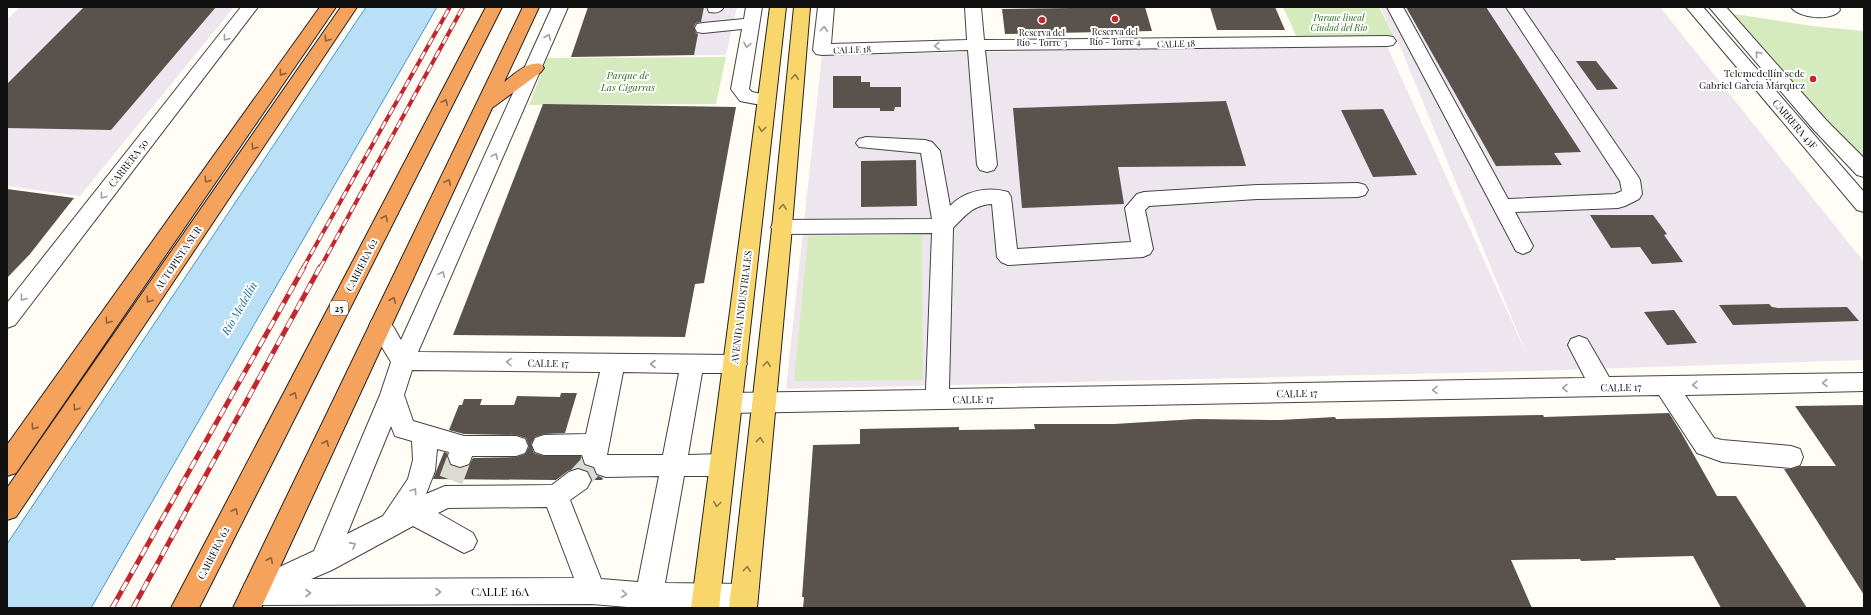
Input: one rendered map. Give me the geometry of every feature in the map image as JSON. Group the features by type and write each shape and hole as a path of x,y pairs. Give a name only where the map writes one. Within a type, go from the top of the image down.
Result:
{"highway":[{"name":"AUTOPISTA SUR","path":"7,465 328,7"},
{"name":"AUTOPISTA SUR","path":"7,509 349,7"},
{"name":"CARRERA 62","path":"185,608 494,7"},
{"path":"251,600 531,7"},
{"path":"485,106 535,68"}],"main road":[{"name":"AVENIDA INDUSTRIALES","path":"705,603 778,7"},
{"path":"744,603 763,403 782,227 802,7"}],"street":[{"name":"CARRERA 50","path":"7,319 250,7"},
{"path":"323,561 392,395 403,361 535,68 560,7"},
{"name":"CALLE 18","path":"826,7 822,50 976,45 1387,41"},
{"path":"973,7 987,165"},
{"path":"1395,7 1523,246"},
{"path":"1501,206 1618,201 1632,194 1630,180 1514,7"},
{"name":"CARRERA 43F","path":"1694,7 1864,205"},
{"name":"CARRERA 43F","path":"1717,7 1820,125 1864,170"},
{"path":"1799,7 1809,11 1826,14 1832,10 1831,7"},
{"path":"703,28 752,15 740,89 746,97 766,100"},
{"path":"1797,126 1820,125"},
{"path":"866,143 925,146 930,151 943,226 937,399"},
{"path":"782,227 943,226 959,209 975,198 1001,197 1008,257 1143,249 1135,208 1144,199 1257,192 1358,190"},
{"path":"380,326 403,361"},
{"path":"1579,345 1602,387"},
{"name":"CALLE 17","path":"403,361 735,364"},
{"path":"599,455 613,364"},
{"path":"649,596 692,364"},
{"name":"CALLE 17","path":"730,403 1864,382"},
{"path":"1666,385 1706,446 1722,451 1791,457"},
{"path":"392,395 404,429 423,434 462,451 516,446"},
{"path":"403,519 425,468 427,451 423,434"},
{"path":"544,445 599,455 673,464 722,465"},
{"path":"251,600 403,519 448,488 556,496 578,480"},
{"path":"556,496 592,591"},
{"path":"403,519 464,541"},
{"name":"CALLE 16A","path":"251,600 592,591 705,603 744,603"}],"shaded area":[{"path":"20,7 234,7 80,196 7,186 7,19"},
{"path":"588,7 737,7 726,55 571,57"},
{"path":"1380,7 1660,7 1864,262 1864,360 1534,371 786,389 822,55 1185,48 1387,46 1527,355 1401,49"}],"green space":[{"name":"Parque lineal Ciudad del Rio","path":"1283,7 1379,7 1394,36 1297,38"},
{"path":"1728,13 1812,26 1864,31 1864,161"},
{"name":"Parque de Las Cigarras","path":"726,57 716,104 529,105 547,58"},
{"path":"922,235 923,380 794,381 808,236"}],"water":[{"name":"Río Medellín","path":"366,7 437,7 91,608 7,608 7,544"}],"building":[{"path":"84,7 216,7 111,130 7,128 7,84"},
{"path":"588,7 704,7 701,22 696,23 694,27 696,33 698,34 694,55 571,57"},
{"path":"1145,7 1152,31 1005,34 1002,9"},
{"path":"1210,7 1275,7 1285,30 1217,30"},
{"path":"1406,7 1486,7 1581,152 1554,153 1562,165 1496,166"},
{"path":"1576,61 1596,61 1618,89 1597,90"},
{"path":"833,76 861,76 861,82 870,82 870,87 901,87 901,107 895,107 894,111 880,111 880,108 833,108"},
{"path":"1226,101 1246,166 1118,167 1124,204 1022,208 1013,108"},
{"path":"543,104 736,107 704,283 695,284 685,337 453,335"},
{"path":"1383,109 1417,175 1373,177 1341,110"},
{"path":"916,160 917,206 861,207 861,161"},
{"path":"7,189 74,198 30,254 7,278"},
{"path":"1590,215 1653,215 1667,234 1664,235 1683,262 1652,264 1640,247 1611,248"},
{"path":"1769,304 1772,307 1778,308 1847,307 1859,321 1733,325 1719,305"},
{"path":"1674,310 1697,343 1667,345 1644,312"},
{"path":"561,393 577,393 565,433 544,434 535,437 531,444 534,453 544,456 581,456 584,464 593,468 596,475 603,478 602,480 592,480 588,471 578,468 568,471 556,480 433,479 444,452 447,453 450,465 460,468 469,465 473,458 516,457 525,454 529,447 526,438 516,435 464,434 449,430 459,405 462,405 464,399 482,399 480,405 514,405 517,396 560,397"},
{"path":"1864,405 1864,595 1784,469 1791,469 1800,466 1836,466 1795,406"},
{"path":"1669,413 1717,496 1736,496 1807,608 1721,608 1693,556 1615,558 1616,560 1581,561 1580,559 1511,560 1532,608 803,608 804,597 802,597 813,445 860,444 860,429 959,427 959,430 1035,429 1034,424 1114,424 1196,419 1280,420 1335,417 1336,419 1543,415 1544,417"}],"tunnel":[{"path":"451,480 460,456"},
{"path":"578,480 591,466 594,456"}],"railway":[{"path":"303,268 450,7"},
{"path":"320,268 463,7"},
{"path":"112,608 304,267"},
{"path":"133,608 320,267"}],"place":[{"name":"Reserva del Río - Torre 4","path":"1115,19"},
{"name":"Reserva del Río - Torre 3","path":"1042,20"},
{"name":"Telemedellín sede Gabriel García Márquez","path":"1813,79"}]}
